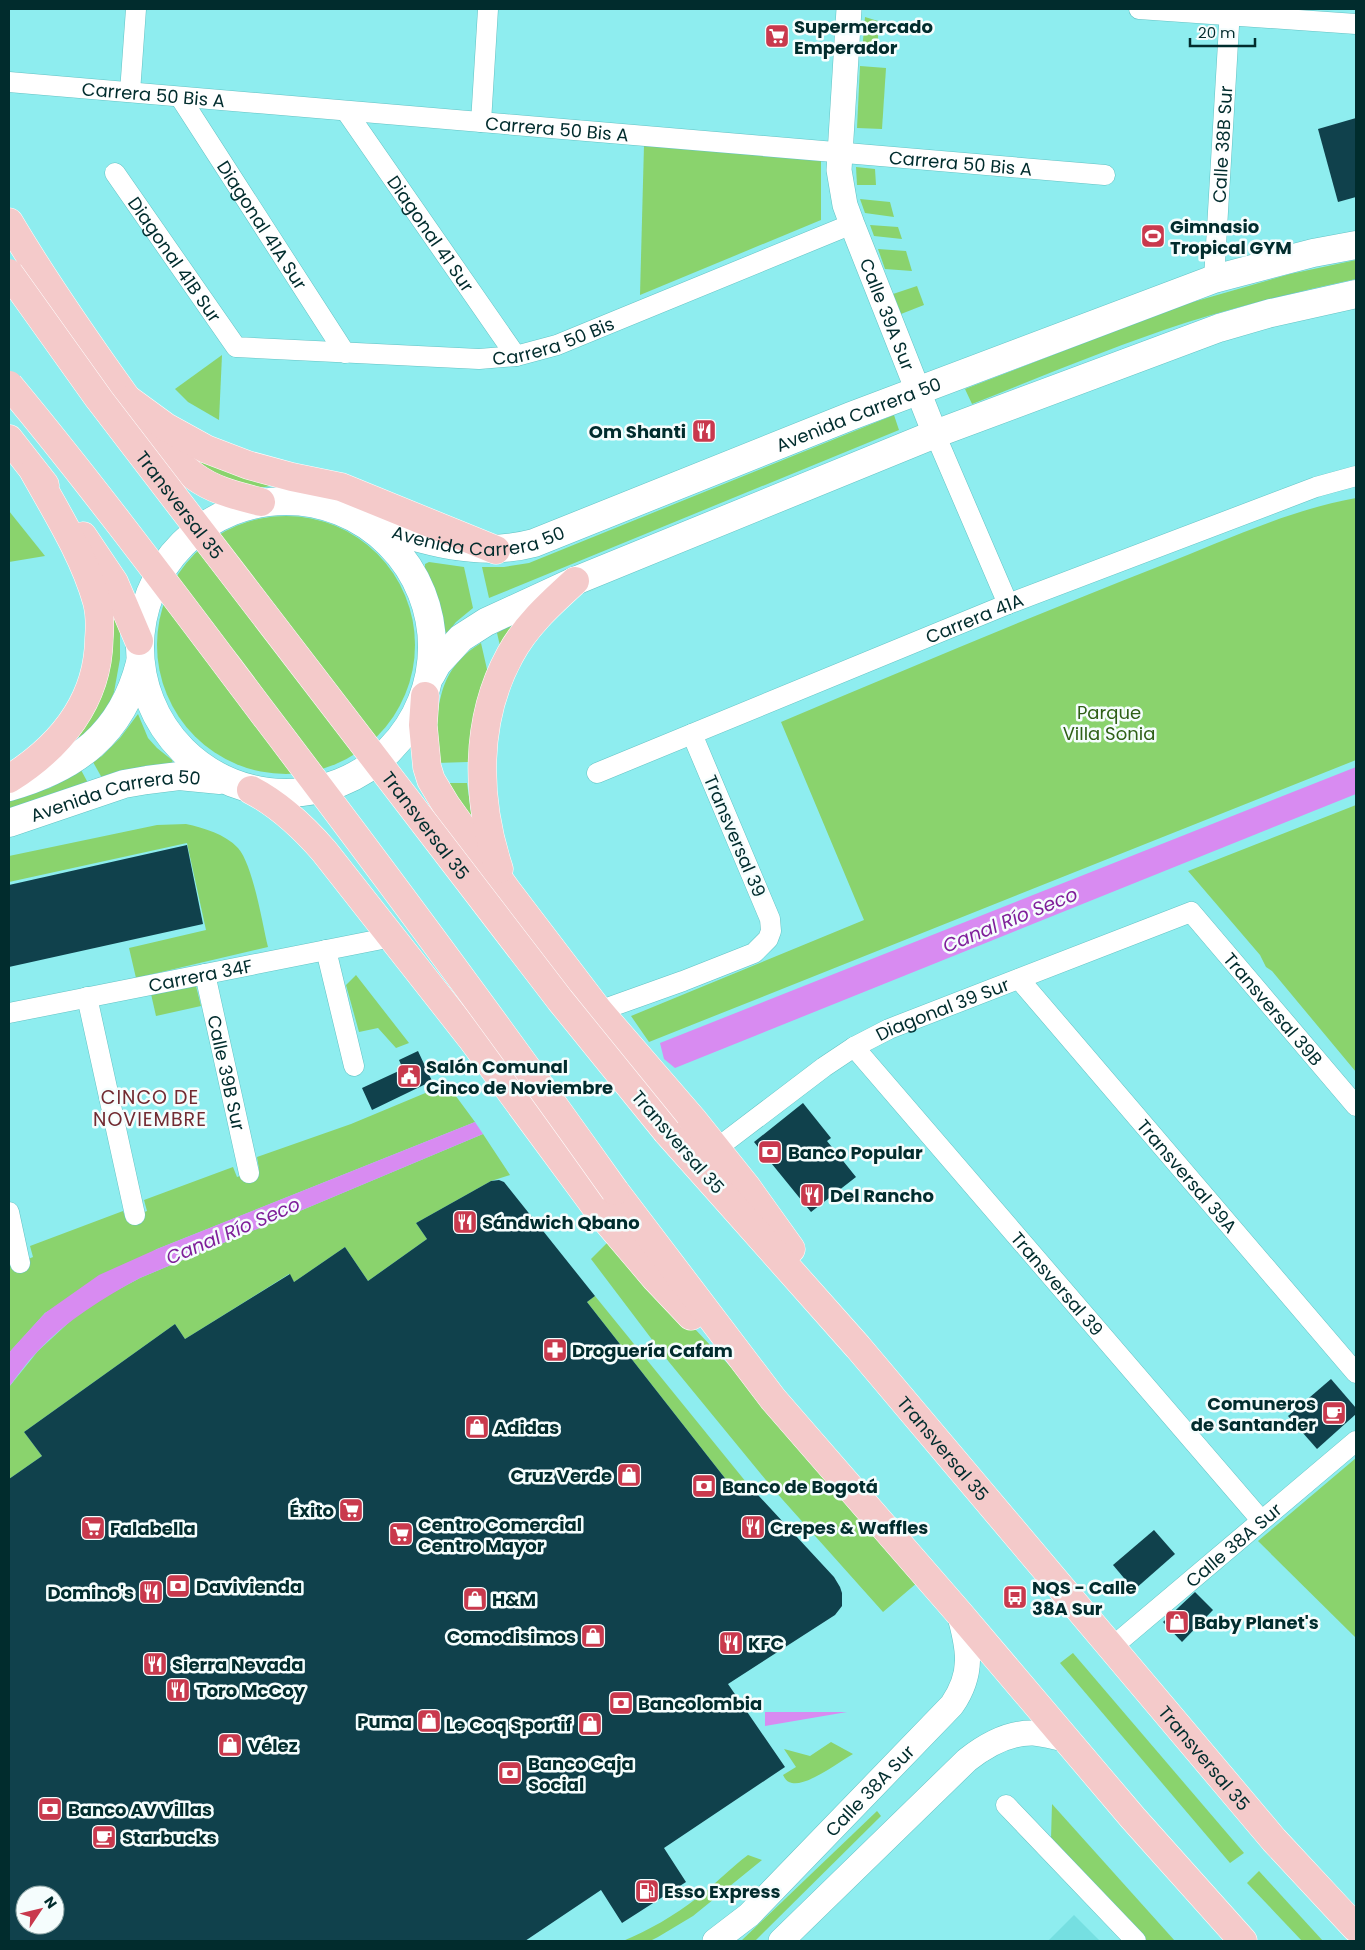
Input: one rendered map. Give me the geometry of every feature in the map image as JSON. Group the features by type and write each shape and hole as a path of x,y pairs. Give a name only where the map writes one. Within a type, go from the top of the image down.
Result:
{"highway":[{"path":"9,222 86,341 158,440 195,477 224,492 261,502"},
{"name":"Transversal 35","path":"9,273 99,399 560,1000 667,1132 858,1347 1274,1840 1356,1928"},
{"path":"9,385 67,456 368,852 511,1044 615,1190 773,1399"},
{"path":"129,400 166,427 206,449 248,465 340,487 496,550"},
{"path":"9,439 96,553 114,582 140,652"},
{"path":"9,779 44,754 74,720 92,685 99,656 100,626 97,603 91,585 68,535 34,472"},
{"path":"506,889 494,852 486,816 482,775 482,747 488,710 498,680 510,654 539,615 576,581"},
{"path":"428,686 424,744 427,767 446,805 506,889 599,1011 716,1149 778,1229 858,1347"},
{"path":"251,790 276,803 308,833 477,1046 600,1213 656,1279 773,1399 1197,1892 1243,1941"}],"main road":[{"name":"Avenida Carrera 50","path":"361,521 450,546 496,550 524,546 550,538 918,391 1214,279 1304,255 1356,245"},
{"path":"428,686 433,645 429,616 420,587 405,561 385,539 361,521 329,507 295,500 261,502 229,511 200,527 176,549 157,577 144,607 140,652 150,700 168,733 194,760 225,781 251,790 287,794 323,790 356,777 386,756 409,728 428,686 437,664 461,638 486,622 576,581 934,434 1219,328 1271,313 1356,294"},
{"name":"Avenida Carrera 50","path":"9,787 57,770 95,744 113,724 132,691 140,652"},
{"name":"Avenida Carrera 50","path":"9,823 124,784 179,776 225,781"}],"street":[{"path":"130,92 136,9"},
{"path":"481,122 488,9"},
{"name":"Calle 39A Sur","path":"849,9 839,152 842,190 852,224 934,434 1008,604"},
{"path":"1139,9 1229,12 1356,24"},
{"name":"Calle 38B Sur","path":"1214,279 1229,12"},
{"name":"Carrera 50 Bis A","path":"9,82 1105,175"},
{"name":"Diagonal 41A Sur","path":"180,97 346,353"},
{"name":"Diagonal 41 Sur","path":"346,111 516,356"},
{"name":"Diagonal 41B Sur","path":"114,173 236,346"},
{"name":"Carrera 50 Bis","path":"236,346 479,359 516,356 557,345 852,224"},
{"name":"Carrera 41A","path":"597,773 1008,604 1316,487 1356,476"},
{"name":"Transversal 39","path":"599,1011 684,981 754,953 768,939 771,931 770,919 692,734"},
{"name":"Diagonal 39 Sur","path":"716,1149 824,1067 854,1047 889,1029 926,1013 1191,912"},
{"name":"Transversal 39B","path":"1191,912 1356,1106"},
{"name":"Carrera 34F","path":"9,1013 392,937"},
{"path":"326,950 354,1066"},
{"name":"Calle 39B Sur","path":"205,974 249,1173"},
{"name":"Transversal 39A","path":"1019,979 1356,1373"},
{"path":"87,997 135,1215"},
{"name":"Transversal 39","path":"854,1047 1260,1520"},
{"path":"9,1212 20,1263"},
{"name":"Calle 38A Sur","path":"1111,1648 1356,1440"},
{"name":"Calle 38A Sur","path":"715,1941 749,1916 952,1705 964,1684 969,1660 967,1642 959,1614"},
{"path":"781,1941 967,1760 980,1750 1000,1739 1021,1734 1034,1733 1065,1739"},
{"path":"1006,1804 1136,1941"}],"shaded area":[{"path":"1074,1915 1100,1941 1048,1941"}],"green space":[{"path":"865,17 878,21 878,55 862,52"},
{"path":"860,66 886,68 882,129 857,128"},
{"path":"644,145 821,160 821,220 640,295"},
{"path":"856,167 875,169 876,185 857,185"},
{"path":"860,199 890,202 894,217 865,213"},
{"path":"870,225 898,227 902,239 874,236"},
{"path":"878,249 906,251 912,271 885,269"},
{"path":"1356,260 1356,279 1230,310 1160,331 972,404 965,389 1179,306 1290,274"},
{"path":"917,286 924,305 901,314 893,294"},
{"path":"222,355 219,420 188,402 175,389"},
{"path":"894,415 899,430 489,598 482,567 504,567 529,563"},
{"path":"182,448 276,485 259,488 212,476"},
{"name":"Parque Villa Sonia","path":"1356,498 1356,760 649,1042 631,1016 864,920 781,722 1017,623 1256,527 1306,510"},
{"path":"9,511 45,556 9,562"},
{"path":"286,516 311,519 347,531 368,545 386,563 400,584 405,596 412,620 415,645 412,670 400,706 386,727 368,745 347,759 335,764 311,771 286,774 261,771 225,759 204,745 186,727 172,706 167,694 160,670 157,645 160,620 172,584 186,563 204,545 225,531 237,526 261,519"},
{"path":"429,562 464,567 473,608 456,622 447,633 441,631 437,598 425,569 425,564"},
{"path":"106,586 120,625 120,659 114,692 108,708 81,739 76,735"},
{"path":"524,618 501,650 497,633"},
{"path":"481,643 489,678 474,723 468,762 436,763 438,711 446,680 454,667 466,654"},
{"path":"138,714 148,738 173,763 117,773 102,778 93,762 120,738"},
{"path":"81,770 88,783 9,810 9,800 50,788"},
{"path":"443,783 467,783 472,819"},
{"path":"1356,805 1356,1072 1272,971 1266,967 1260,955 1188,871"},
{"path":"186,824 221,835 238,848 253,880 268,947 136,978 129,948 206,930 187,843 9,882 9,856 157,825"},
{"path":"356,975 409,1043 396,1048 378,1028 359,1032 346,985"},
{"path":"196,986 201,1006 156,1016 151,994"},
{"path":"447,1084 475,1122 157,1249 45,1313 9,1353 9,1263 11,1266 33,1257 30,1246 123,1211 126,1219 147,1211 144,1200 233,1167 237,1177 259,1169 257,1157 351,1124"},
{"path":"483,1134 510,1175 491,1181 416,1223 427,1239 368,1281 345,1247 294,1282 289,1274 185,1339 175,1324 24,1432 42,1456 9,1479 9,1387 38,1351 78,1314 140,1278"},
{"path":"613,1237 678,1311 760,1398 918,1582 883,1612 774,1490 669,1362 591,1259"},
{"path":"595,1296 746,1482 735,1491 587,1302"},
{"path":"1356,1458 1356,1638 1258,1541"},
{"path":"1073,1653 1244,1853 1230,1863 1060,1663"},
{"path":"831,1742 853,1754 823,1773 806,1781 792,1783 785,1779 783,1775 796,1767 784,1749 810,1756"},
{"path":"1052,1804 1175,1941 1147,1941 1051,1839"},
{"path":"877,1811 881,1816 755,1941 741,1941"},
{"path":"748,1855 762,1860 693,1916 650,1941 623,1941 679,1911 704,1893"},
{"path":"1259,1871 1323,1941 1302,1941 1247,1883"}],"water":[{"name":"Canal Río Seco","path":"1356,767 1356,794 675,1068 664,1059 660,1043"},
{"name":"Canal Río Seco","path":"475,1122 483,1134 140,1278 86,1310 61,1329 34,1355 9,1387 9,1353 12,1349 45,1313 99,1275 157,1249"},
{"path":"765,1712 847,1712 765,1726"}],"building":[{"path":"1356,118 1356,197 1338,202 1318,129"},
{"path":"187,845 203,924 9,967 9,885"},
{"name":"Salón Comunal Cinco de Noviembre","path":"418,1051 432,1081 372,1110 362,1088 403,1069 399,1060"},
{"path":"803,1103 831,1138 827,1141 856,1177 811,1212 754,1142"},
{"name":"Centro Comercial Centro Mayor","path":"499,1180 504,1182 595,1296 587,1302 735,1491 746,1482 834,1577 842,1593 842,1606 835,1615 728,1684 785,1767 664,1848 686,1882 622,1923 601,1890 525,1941 9,1941 9,1479 42,1456 24,1432 175,1324 185,1339 290,1274 294,1282 345,1247 368,1281 427,1239 416,1223 491,1181"},
{"path":"1331,1379 1356,1408 1356,1414 1317,1449 1288,1416"},
{"path":"1154,1530 1175,1554 1134,1590 1113,1565"},
{"path":"1195,1592 1213,1610 1182,1642 1163,1622"}],"place":[{"name":"Supermercado Emperador","path":"777,36"},
{"name":"Gimnasio Tropical GYM","path":"1153,236"},
{"name":"Om Shanti","path":"704,431"},
{"name":"Salón Comunal Cinco de Noviembre","path":"409,1076"},
{"name":"Banco Popular","path":"770,1152"},
{"name":"Del Rancho","path":"812,1195"},
{"name":"Sándwich Qbano","path":"465,1222"},
{"name":"Droguería Cafam","path":"555,1350"},
{"name":"Comuneros de Santander","path":"1334,1413"},
{"name":"Adidas","path":"477,1427"},
{"name":"Cruz Verde","path":"629,1475"},
{"name":"Banco de Bogotá","path":"704,1486"},
{"name":"Éxito","path":"351,1510"},
{"name":"Crepes & Waffles","path":"753,1527"},
{"name":"Falabella","path":"93,1528"},
{"name":"Centro Comercial Centro Mayor","path":"401,1534"},
{"name":"Davivienda","path":"178,1586"},
{"name":"Domino's","path":"151,1592"},
{"name":"NQS - Calle 38A Sur","path":"1015,1597"},
{"name":"H&M","path":"475,1599"},
{"name":"Baby Planet's","path":"1177,1622"},
{"name":"Comodisimos","path":"593,1636"},
{"name":"KFC","path":"731,1643"},
{"name":"Sierra Nevada","path":"155,1664"},
{"name":"Toro McCoy","path":"178,1690"},
{"name":"Bancolombia","path":"621,1703"},
{"name":"Puma","path":"429,1721"},
{"name":"Le Coq Sportif","path":"590,1724"},
{"name":"Vélez","path":"230,1745"},
{"name":"Banco Caja Social","path":"510,1773"},
{"name":"Banco AV Villas","path":"50,1809"},
{"name":"Starbucks","path":"104,1837"},
{"name":"Esso Express","path":"647,1891"}],"district":[{"name":"CINCO DE NOVIEMBRE","path":"150,1108"}]}
